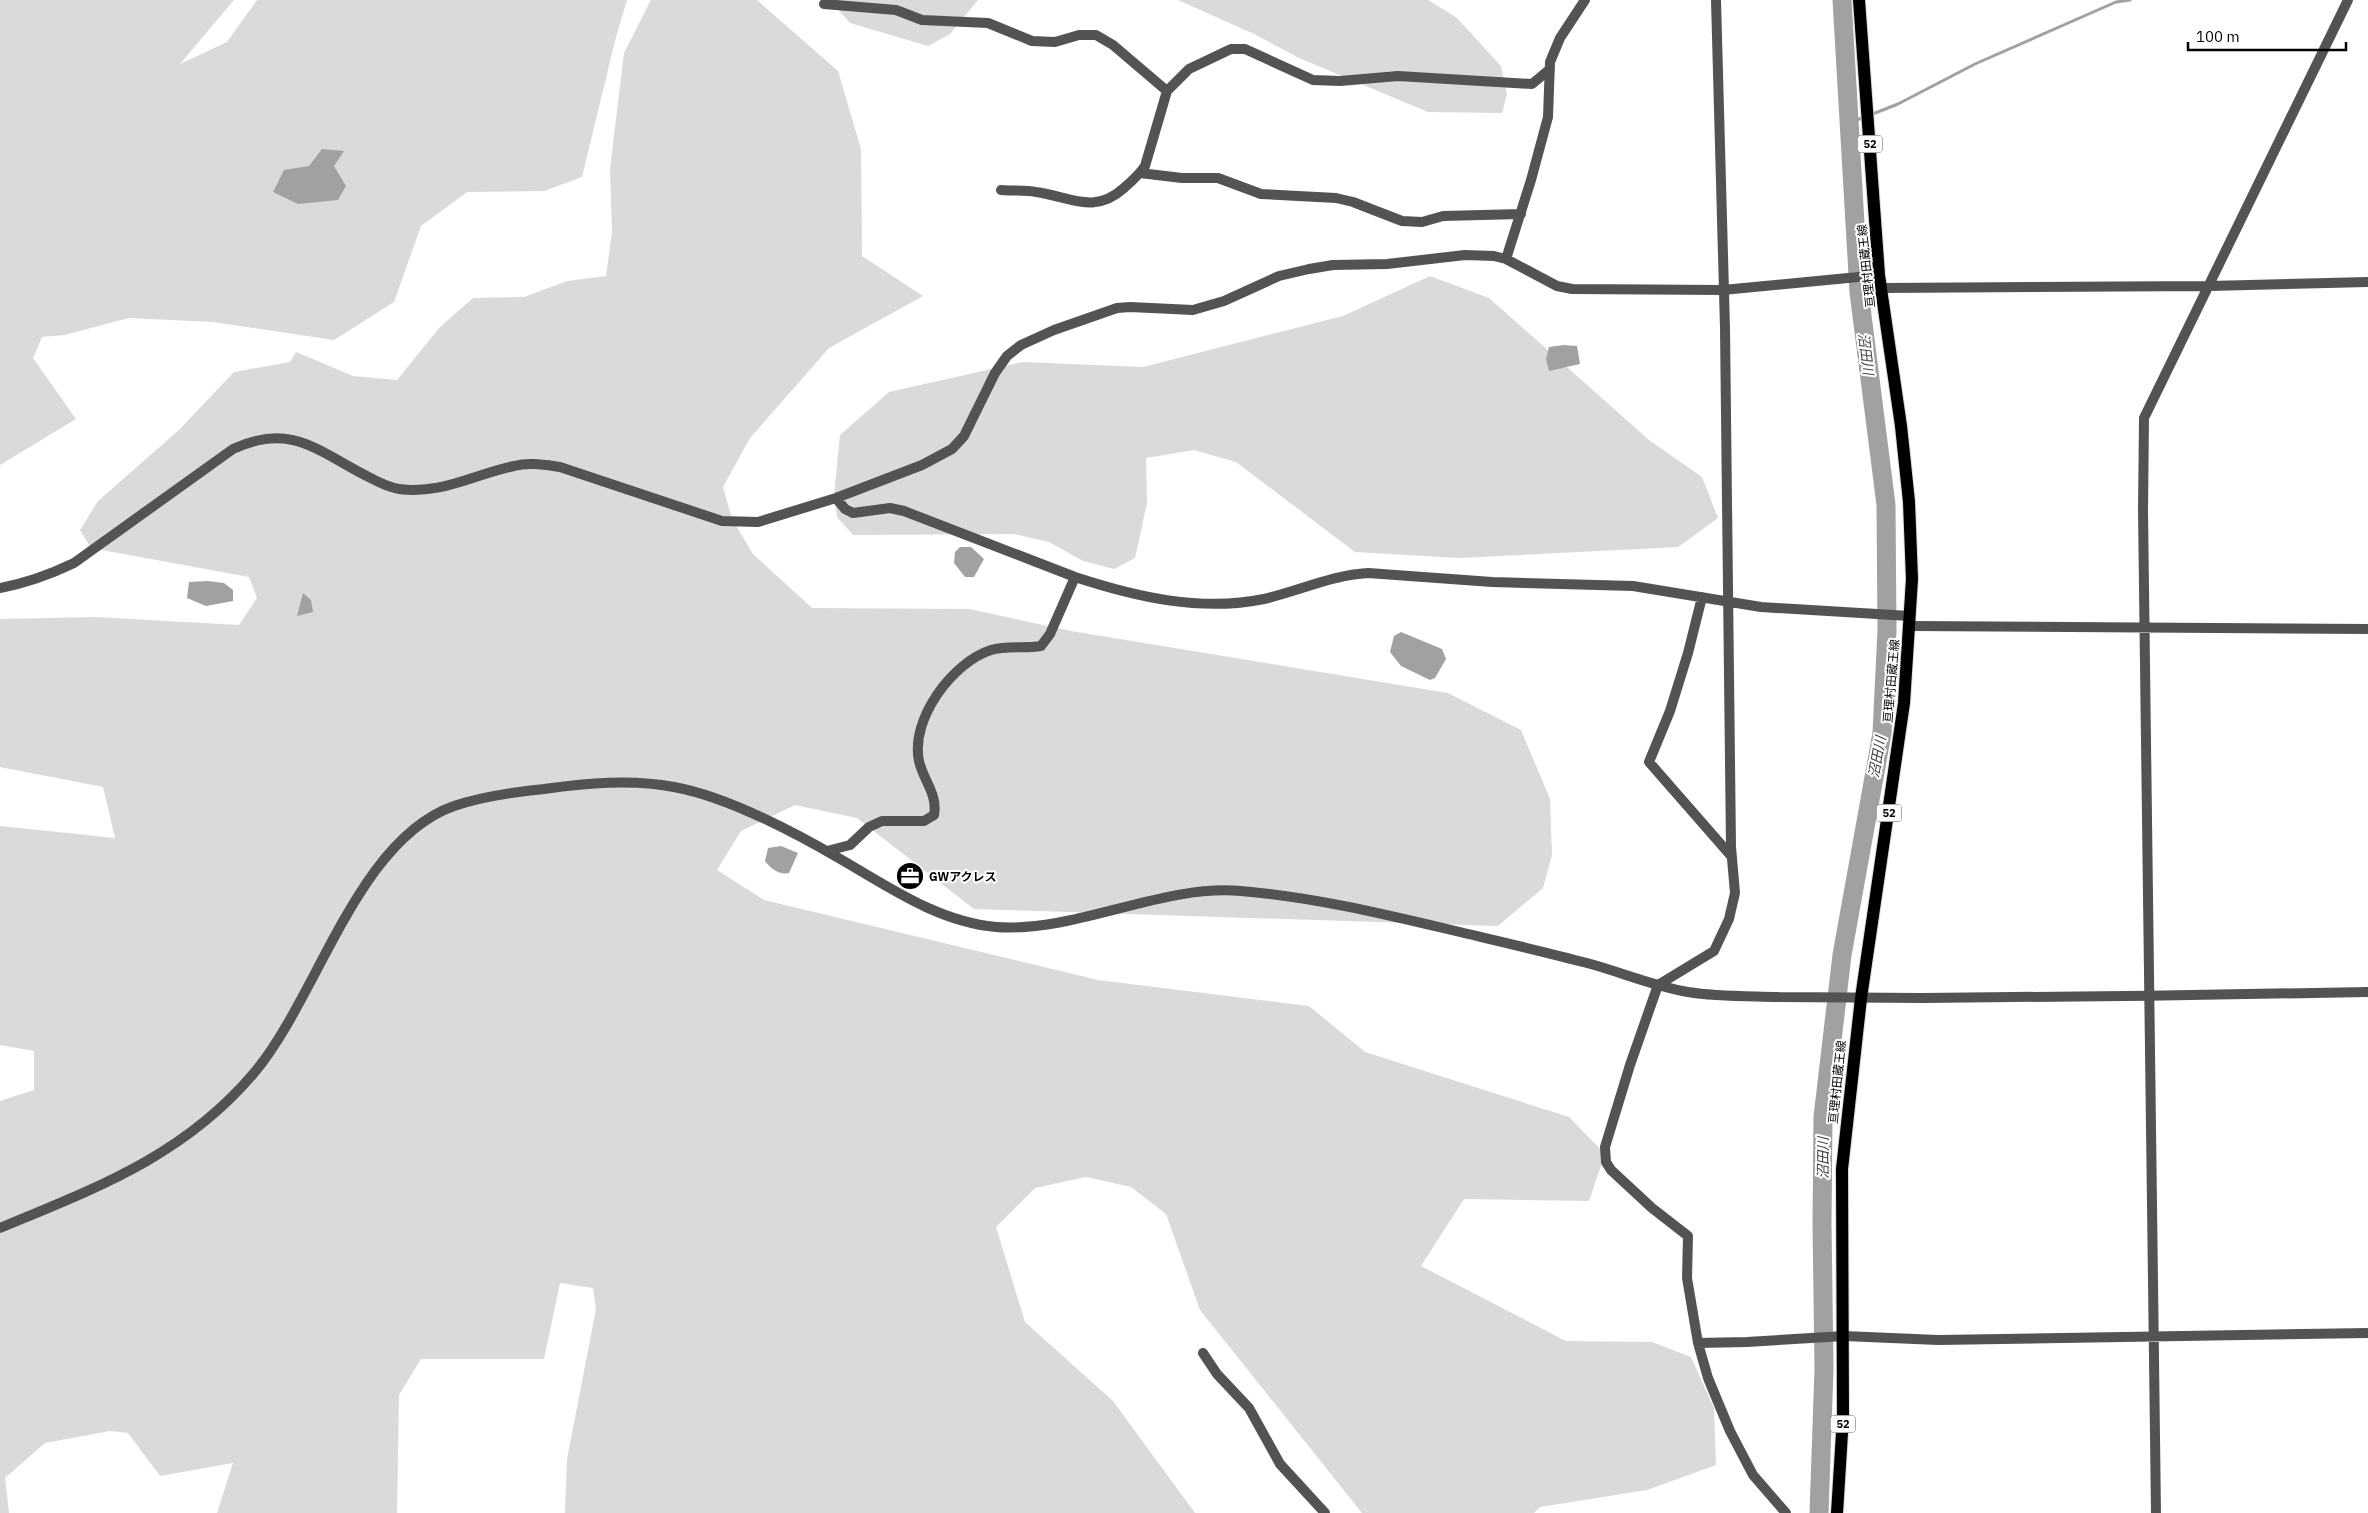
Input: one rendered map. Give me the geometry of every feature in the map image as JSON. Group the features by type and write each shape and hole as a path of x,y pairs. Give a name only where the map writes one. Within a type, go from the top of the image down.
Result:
{"main road":[{"name":"亘理村田蔵王線","path":"1837,1513 1843,1417 1842,1168 1861,998 1900,738 1912,579 1909,502 1879,275 1859,0"}],"street":[{"path":"1506,259 1521,214 1548,117 1550,62 1560,38 1586,0"},
{"path":"1716,0 1729,602 1731,847 1735,893 1729,919 1721,940 1714,951 1658,985 1630,1065 1605,1147 1606,1162 1611,1170 1652,1208 1688,1236 1687,1278 1698,1343 1708,1378 1730,1431 1753,1475 1786,1513"},
{"path":"2156,1513 2148,996 2146,629 2143,510 2144,418 2348,0"},
{"path":"824,4 896,10 922,20 988,23 1032,41 1056,42 1079,35 1096,35 1114,45 1167,91"},
{"path":"1001,190 1035,191 1072,201 1102,203 1115,196 1145,166 1167,91 1189,69 1231,49 1245,49 1314,80 1425,76 1532,84 1550,68"},
{"path":"1140,173 1182,178 1218,178 1262,194 1336,198 1353,202 1402,221 1422,222 1443,216 1521,214"},
{"path":"0,588 40,578 74,563 233,449 252,440 275,437 294,439 311,446 377,482 398,488 434,489 514,466 535,464 561,468 722,521 758,522 836,498 922,465 952,448 964,436 995,373 1007,356 1021,345 1054,330 1117,308 1192,310 1224,301 1279,276 1325,266 1387,264 1465,255 1494,256 1506,259 1557,286 1572,289 1723,290 1879,275"},
{"path":"1881,288 2210,286 2368,282"},
{"path":"836,498 845,510 853,513 890,508 904,511 1075,578 1186,603 1231,604 1264,598 1352,574 1368,574 1492,582 1633,586 1791,610 1910,621 2146,629 2368,629"},
{"path":"827,851 850,845 869,827 882,821 924,821 934,815 936,805 919,761 918,739 924,720 941,687 976,656 994,649 1040,646 1050,634 1075,578"},
{"path":"1702,597 1688,653 1670,711 1649,762 1733,858"},
{"path":"0,1228 100,1186 149,1162 186,1137 219,1110 255,1072 282,1034 369,879 394,847 424,820 452,807 499,794 613,782 674,787 720,800 827,851 914,901 960,921 1001,927 1042,924 1178,895 1232,890 1284,895 1408,920 1592,964 1658,985 1690,992 1725,996 1861,998 2368,992"},
{"path":"1698,1343 1844,1336 1938,1340 2368,1333"},
{"path":"1203,1353 1218,1374 1249,1408 1280,1464 1325,1513"}],"shaded area":[{"path":"0,0 234,0 180,64 227,42 257,0 627,0 616,37 582,177 544,191 467,192 421,226 394,302 334,340 213,322 129,318 64,335 42,337 33,358 76,419 0,465"},
{"path":"651,0 757,0 838,71 861,149 862,256 923,296 829,348 750,438 723,487 732,519 753,554 812,608 969,609 1071,631 1448,693 1521,730 1550,799 1552,855 1543,888 1498,926 974,909 857,818 795,805 741,831 717,870 764,900 1098,980 1309,1006 1365,1052 1569,1117 1605,1154 1589,1201 1464,1199 1421,1266 1566,1341 1652,1342 1691,1357 1714,1408 1716,1465 1647,1490 1540,1507 1534,1513 1362,1513 1200,1310 1166,1214 1131,1187 1086,1177 1035,1188 996,1227 1025,1322 1113,1401 1195,1513 565,1513 567,1459 596,1309 593,1288 560,1283 544,1359 421,1359 399,1395 397,1513 217,1513 233,1463 160,1476 128,1433 110,1431 45,1443 5,1478 9,1513 0,1513 0,1101 34,1090 34,1051 0,1045 0,826 115,838 103,787 0,767 0,619 96,617 239,625 257,598 249,577 91,548 80,530 98,501 179,430 234,372 290,362 296,352 353,376 397,380 440,327 473,298 524,297 567,281 606,276 612,232 610,169 624,53"},
{"path":"830,0 978,0 950,34 928,46 850,23"},
{"path":"1178,0 1428,0 1457,18 1501,66 1507,94 1502,113 1428,112 1299,58 1254,34"},
{"path":"322,149 344,151 334,166 346,186 338,200 298,204 273,192 284,170 309,166"},
{"path":"1430,276 1489,298 1649,440 1702,477 1718,518 1678,547 1459,558 1355,552 1236,462 1194,450 1146,458 1147,503 1135,558 1114,569 1083,561 1049,542 1014,534 853,535 837,517 834,495 840,435 889,392 1023,362 1143,367 1343,316"},
{"path":"1577,346 1580,364 1549,371 1546,359 1549,347"},
{"path":"960,547 971,547 984,559 974,577 965,577 954,563 955,552"},
{"path":"208,581 224,583 233,590 233,601 206,606 187,598 189,582"},
{"path":"303,593 311,600 313,612 297,616"},
{"path":"1401,632 1442,649 1446,659 1435,678 1430,680 1401,666 1390,652 1394,636"},
{"path":"781,846 798,853 789,873 776,871 765,861 768,848"}],"waterway":[{"name":"沼田川","path":"1819,1513 1824,1369 1823,1117 1842,955 1882,733 1887,630 1886,505 1859,292 1842,0"},
{"path":"1870,115 1898,104 1975,64 2116,2 2130,0"},
{"path":"1850,123 1864,117"}],"place":[{"name":"GWアクレス","path":"910,876"}]}
